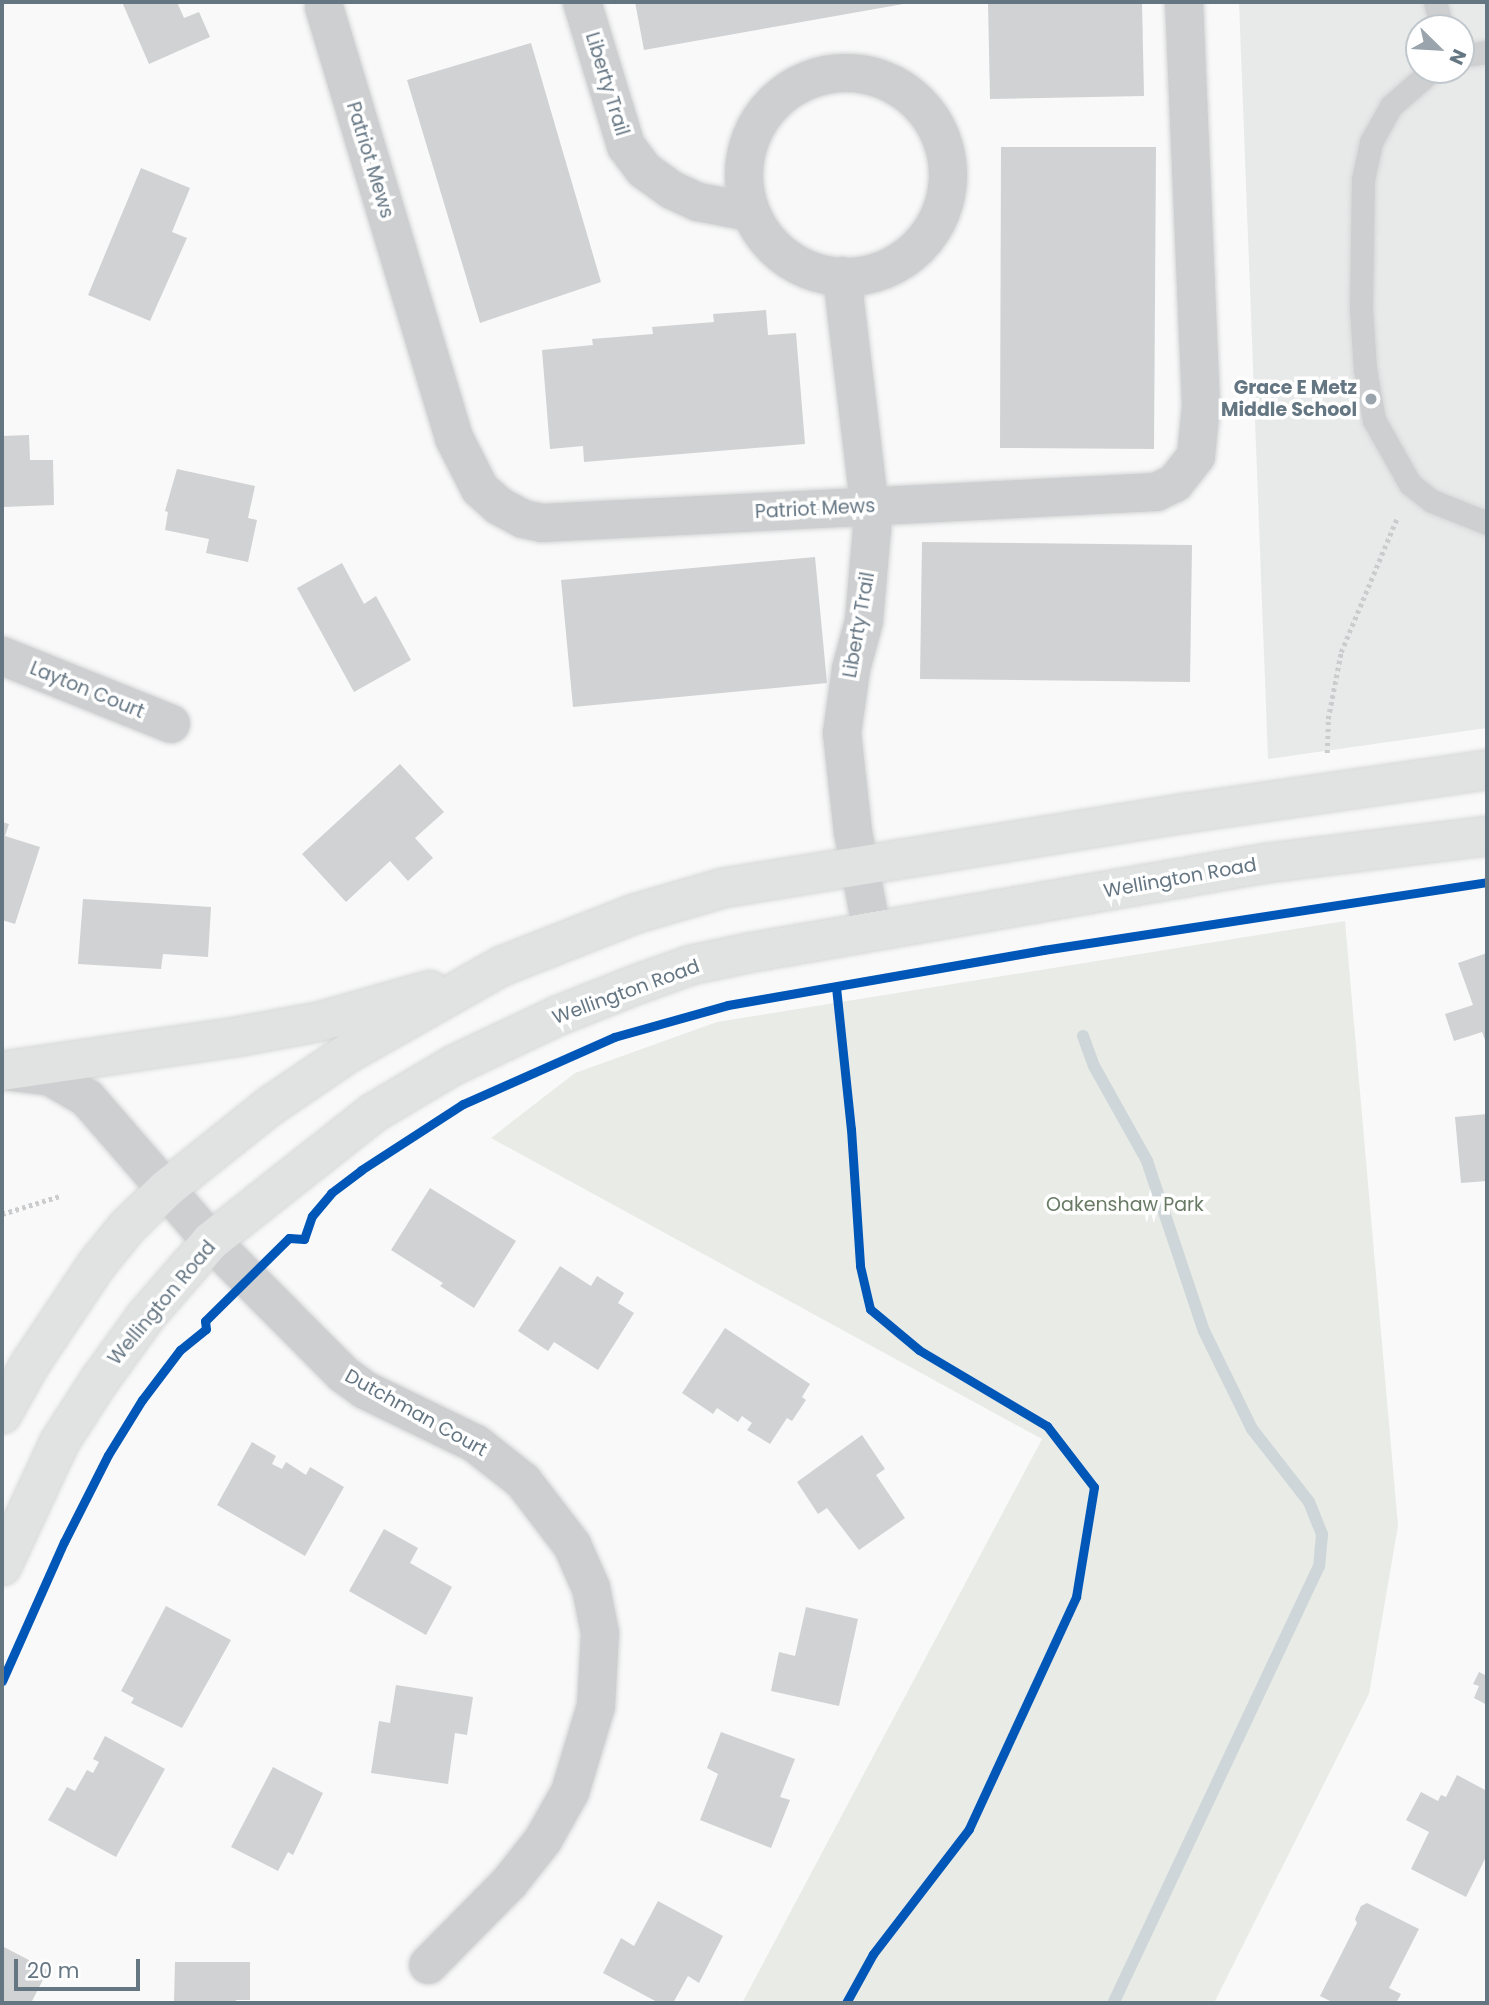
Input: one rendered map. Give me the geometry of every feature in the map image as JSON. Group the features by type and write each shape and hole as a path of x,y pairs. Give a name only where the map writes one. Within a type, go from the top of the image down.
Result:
{"main road":[{"path":"2,1414 30,1364 97,1264 128,1226 166,1189 270,1106 348,1053 486,975 562,942 673,902 723,888 1487,770"},
{"name":"Wellington Road","path":"2,1566 59,1443 146,1316 211,1241 373,1113 465,1059 557,1016 691,965 1267,863 1487,836"},
{"path":"2,1072 318,1022 486,975"}],"street":[{"name":"Liberty Trail","path":"582,2 626,146 644,170 672,190 698,202 750,212"},
{"name":"Patriot Mews","path":"324,8 454,438 480,489 499,506 523,519 542,523 1156,492 1175,483 1196,456 1201,406 1184,2"},
{"path":"835,73 861,74 887,81 910,95 928,114 941,138 947,164 947,191 939,216 925,239 905,258 882,271 830,276 804,268 781,254 763,235 750,212 744,186 745,159 752,133 766,110 786,92 809,79 835,73"},
{"name":"Liberty Trail","path":"842,276 869,507 870,568 864,621 851,669 842,733 859,865 872,931"},
{"name":"Layton Court","path":"2,656 172,724"},
{"name":"Dutchman Court","path":"2,1072 39,1073 75,1089 111,1123 211,1241 343,1374 365,1390 475,1444 523,1481 572,1545 591,1588 600,1633 599,1682 588,1740 570,1792 543,1840 509,1883 428,1965"}],"lane":[{"path":"1416,84 1391,106 1371,142 1363,179 1361,309 1365,369 1374,420 1410,484 1432,501 1487,523"}],"path":[{"path":"1328,766 1328,719 1341,652 1397,517"},
{"path":"2,1214 61,1196"}],"shaded area":[{"name":"Grace E Metz Middle School","path":"1239,2 1487,2 1487,728 1268,759"}],"green space":[{"name":"Oakenshaw Park","path":"1345,921 1398,1526 1369,1694 1214,2003 742,2003 1042,1439 491,1138 575,1073 717,1022"}],"building":[{"path":"122,2 177,2 184,18 199,12 210,37 149,64"},
{"path":"635,2 909,2 909,3 644,50"},
{"path":"988,2 1142,2 1144,96 990,99"},
{"path":"531,43 601,282 480,323 407,80"},
{"path":"1001,147 1156,147 1154,449 1000,448"},
{"path":"141,168 190,188 172,232 187,238 150,321 88,295"},
{"path":"766,310 768,335 796,333 805,444 584,462 583,446 550,449 542,350 593,345 592,339 653,334 652,327 714,322 713,314"},
{"path":"29,435 30,460 53,460 54,505 4,507 2,436"},
{"path":"177,469 255,486 248,518 257,520 248,562 206,553 209,539 165,530 168,512 165,511"},
{"path":"922,542 1192,545 1190,682 920,679"},
{"path":"815,557 827,683 573,707 561,580"},
{"path":"342,563 364,604 376,596 411,660 354,692 297,588"},
{"path":"400,764 444,812 415,838 433,858 408,881 390,861 346,902 302,854"},
{"path":"2,822 9,824 5,836 40,847 15,924 2,920"},
{"path":"83,899 211,907 208,957 163,954 161,969 78,964"},
{"path":"1487,953 1487,1045 1482,1032 1454,1041 1445,1014 1473,1005 1458,963"},
{"path":"1487,1114 1487,1181 1461,1183 1455,1117"},
{"path":"430,1188 516,1241 474,1308 440,1286 443,1283 391,1250"},
{"path":"560,1266 591,1286 597,1276 624,1293 618,1303 634,1313 598,1370 554,1342 548,1351 518,1331"},
{"path":"725,1328 810,1384 802,1397 806,1400 792,1421 787,1418 770,1444 747,1430 752,1423 742,1416 738,1422 717,1408 713,1414 682,1393"},
{"path":"862,1435 885,1469 876,1475 905,1518 859,1550 827,1508 818,1514 797,1482"},
{"path":"252,1442 276,1456 272,1464 282,1469 286,1462 306,1475 310,1467 344,1487 305,1556 217,1505"},
{"path":"384,1529 418,1548 410,1563 452,1587 426,1635 349,1591"},
{"path":"166,1606 231,1640 182,1728 131,1703 134,1698 121,1691"},
{"path":"806,1607 858,1619 839,1706 771,1691 779,1652 795,1656"},
{"path":"1487,1671 1487,1705 1474,1698 1479,1686 1473,1684 1479,1672 1485,1675"},
{"path":"396,1685 473,1697 467,1735 455,1733 448,1784 371,1773 379,1721 390,1723"},
{"path":"721,1732 795,1759 780,1797 790,1800 771,1848 700,1820 718,1774 707,1768"},
{"path":"105,1736 165,1769 116,1857 48,1820 67,1787 75,1791 87,1770 93,1773 99,1762 93,1759"},
{"path":"273,1767 323,1793 293,1855 288,1852 278,1871 231,1847"},
{"path":"1457,1775 1487,1791 1487,1855 1466,1897 1411,1869 1429,1832 1406,1820 1421,1792 1438,1801 1441,1795 1446,1797"},
{"path":"658,1901 723,1936 699,1983 688,1976 673,2003 659,2003 603,1973 621,1938 634,1946"},
{"path":"1367,1903 1419,1929 1389,1988 1401,1994 1396,2003 1334,2003 1320,1996 1357,1923 1355,1919 1361,1906"},
{"path":"2,1946 48,1970 31,2003 2,2003"},
{"path":"175,1962 250,1962 250,2000 236,2000 236,2003 162,2003 174,2001"}],"waterway":[{"path":"1083,1036 1094,1066 1147,1161 1204,1331 1252,1429 1309,1502 1322,1534 1319,1566 1113,2003"}],"cycle path":[{"path":"2,1681 64,1542 108,1455 142,1400 180,1350 206,1329 205,1321 289,1238 304,1239 312,1216 331,1193 361,1170 463,1104 614,1037 728,1005 1043,950 1487,882"},
{"path":"836,987 851,1129 860,1266 870,1309 919,1350 1047,1426 1094,1487 1076,1597 969,1829 873,1954 846,2003"}],"place":[{"name":"Grace E Metz Middle School","path":"1371,399"}]}
